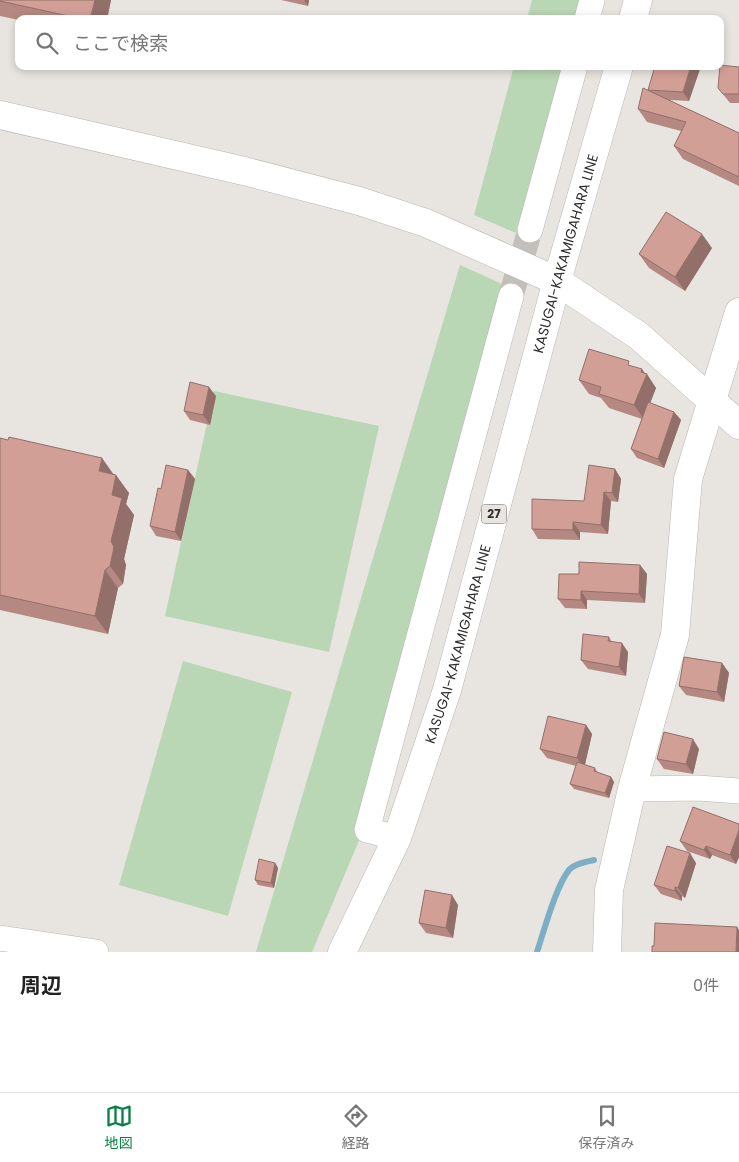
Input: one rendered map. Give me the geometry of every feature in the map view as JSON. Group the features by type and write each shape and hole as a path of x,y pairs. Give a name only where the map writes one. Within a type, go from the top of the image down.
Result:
{"street":[{"path":"588,15 592,0"},
{"path":"634,15 638,0"},
{"path":"530,230 573,70"},
{"name":"KASUGAI-KAKAMIGAHARA LINE","path":"342,952 397,838 448,690 557,281 618,70"},
{"path":"0,115 244,171 359,202 426,223 557,281 639,336 739,425"},
{"path":"397,838 367,830 512,296"},
{"path":"607,952 609,890 632,789 675,635 688,479 710,400 739,312"},
{"path":"632,789 698,788 739,791"},
{"path":"0,938 96,952"}],"green space":[{"path":"532,0 586,0 582,15 528,15"},
{"path":"513,70 567,70 523,236 474,215"},
{"path":"460,265 507,288 363,831 312,952 256,952"},
{"path":"214,391 379,426 329,652 165,616"},
{"path":"183,661 292,692 228,916 119,885"}],"building":[{"path":"95,0 91,15 64,15 0,1"},
{"path":"724,65 739,67 739,94 723,94 718,88 720,70 724,70"},
{"path":"654,70 690,70 683,92 648,90"},
{"path":"643,88 739,133 739,177 674,146 686,122 638,109"},
{"path":"666,212 702,234 675,277 639,254"},
{"path":"589,349 629,361 628,365 642,369 641,372 647,374 634,405 599,394 601,387 579,380"},
{"path":"190,382 209,387 203,415 184,411"},
{"path":"648,402 674,412 658,459 631,449"},
{"path":"9,437 102,458 99,471 116,475 112,495 122,498 111,541 114,547 110,566 105,570 95,616 0,595 0,438 8,440"},
{"path":"166,465 188,470 175,532 150,526 158,488 161,489"},
{"path":"589,465 615,469 612,493 604,492 601,525 573,522 573,530 532,529 532,499 584,501"},
{"path":"579,562 640,565 639,594 581,591 581,600 558,599 559,574 579,574"},
{"path":"583,634 609,637 608,641 622,643 619,667 581,660"},
{"path":"684,657 722,663 717,692 679,686"},
{"path":"548,716 586,725 577,758 540,749"},
{"path":"664,732 693,739 686,764 657,759"},
{"path":"577,762 595,768 594,771 611,777 605,793 570,784"},
{"path":"693,807 739,824 739,830 730,855 706,846 704,850 680,841"},
{"path":"667,846 690,853 678,888 675,887 675,891 654,885"},
{"path":"259,859 275,863 271,883 255,880"},
{"path":"425,890 452,895 446,928 419,923"},
{"path":"655,923 737,927 736,952 652,952"}],"waterway":[{"path":"537,952 564,877 574,866 594,860"}],"tunnel":[{"path":"511,296 530,230"}]}
